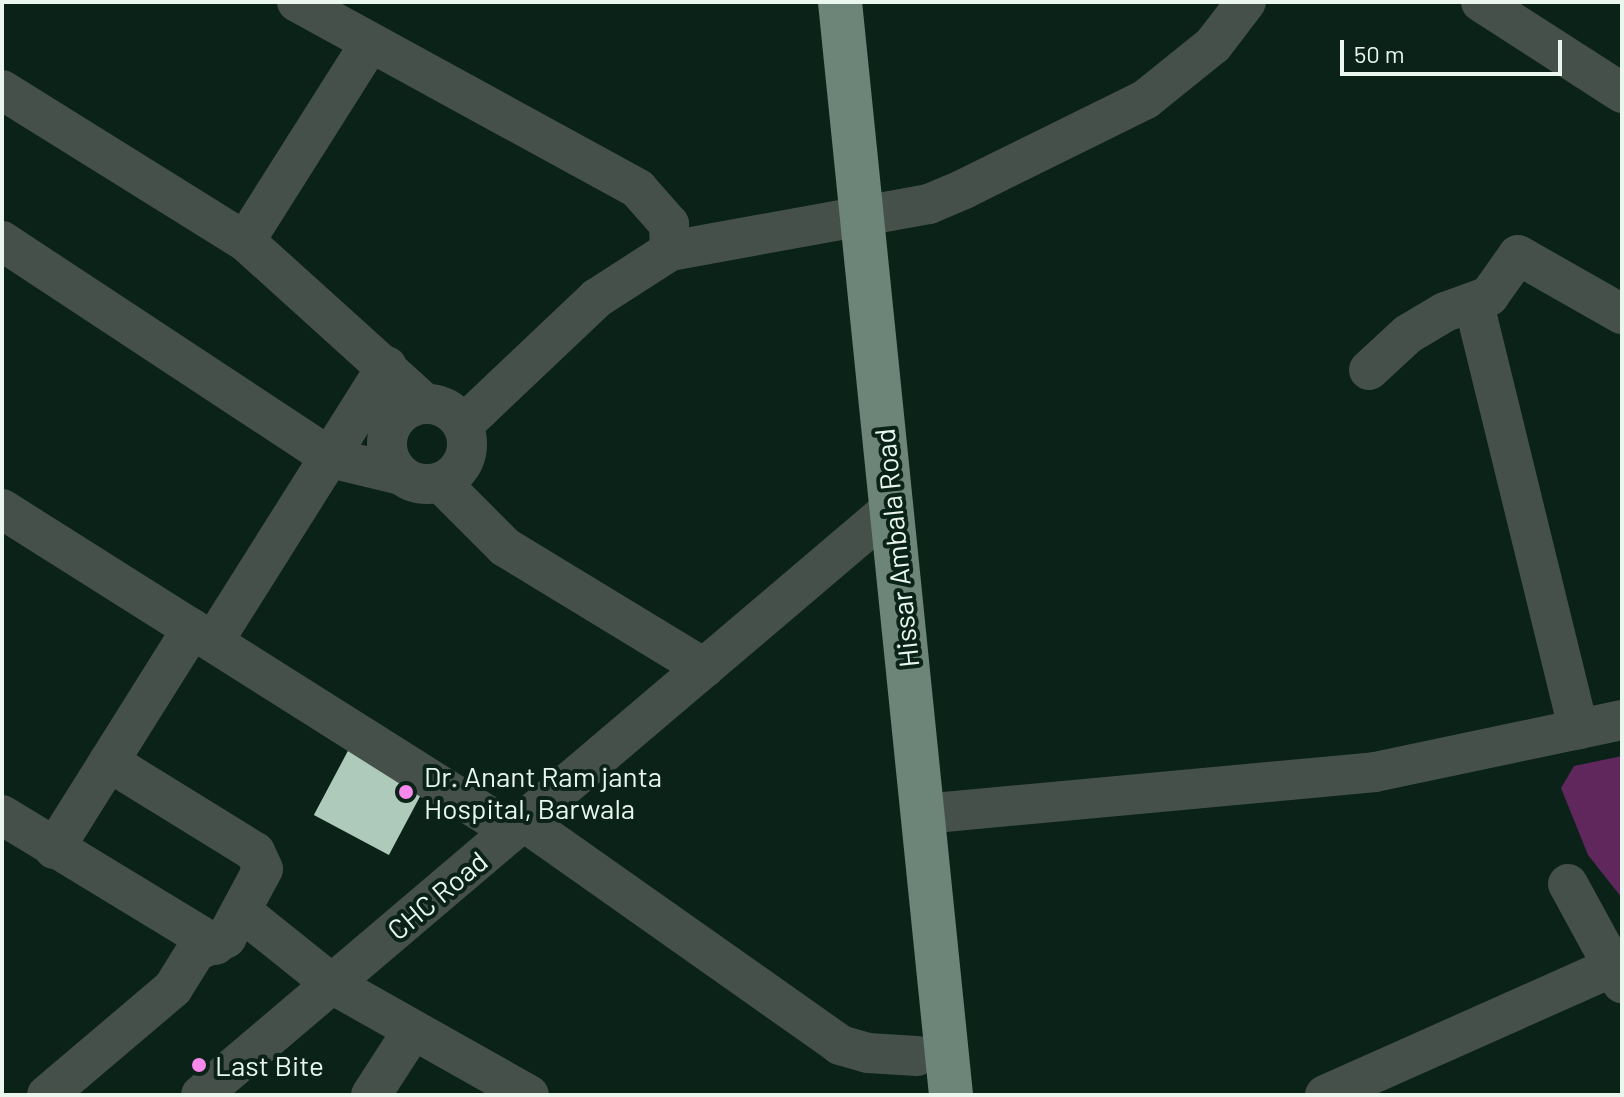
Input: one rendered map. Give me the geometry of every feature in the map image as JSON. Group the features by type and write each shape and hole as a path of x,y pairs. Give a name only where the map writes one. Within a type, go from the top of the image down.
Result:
{"main road":[{"name":"Hissar Ambala Road","path":"811,2 847,216 878,520 919,1076"},
{"name":"Hissar Ambala Road","path":"840,2 847,216"},
{"name":"Hissar Ambala Road","path":"878,520 923,814 951,1095"}],"street":[{"path":"297,2 369,45 638,189 669,224 670,251"},
{"path":"463,425 597,298 670,251 847,216 929,204 1146,99 1213,45 1246,2"},
{"path":"1481,2 1622,93"},
{"path":"245,241 369,45"},
{"path":"2,90 245,241 387,366 424,403"},
{"path":"2,241 331,458 397,474 418,485 441,483 459,469 468,448 463,425 447,408 424,403 402,411 388,430 386,453 397,474"},
{"path":"1369,370 1408,334 1445,312 1489,296 1518,255 1622,314"},
{"path":"1474,304 1578,729"},
{"path":"54,849 109,762 331,458 387,366"},
{"path":"441,483 505,547 704,668"},
{"path":"2,509 203,636 518,826 821,1033 919,1076"},
{"name":"CHC Road","path":"201,1095 878,520"},
{"path":"923,814 1375,772 1622,720"},
{"path":"47,1095 173,988 196,951 216,945 241,911 263,869 255,852 109,762"},
{"path":"2,815 216,945"},
{"path":"1325,1095 1618,975 1568,884"},
{"path":"241,911 332,984 529,1095"},
{"path":"371,1095 413,1030"}],"shaded area":[{"path":"1622,756 1622,898 1588,855 1561,788 1574,766"}],"building":[{"path":"350,747 425,787 389,855 314,815"}],"place":[{"name":"Dr. Anant Ram janta Hospital, Barwala","path":"406,792"},
{"name":"Last Bite","path":"199,1065"}]}
